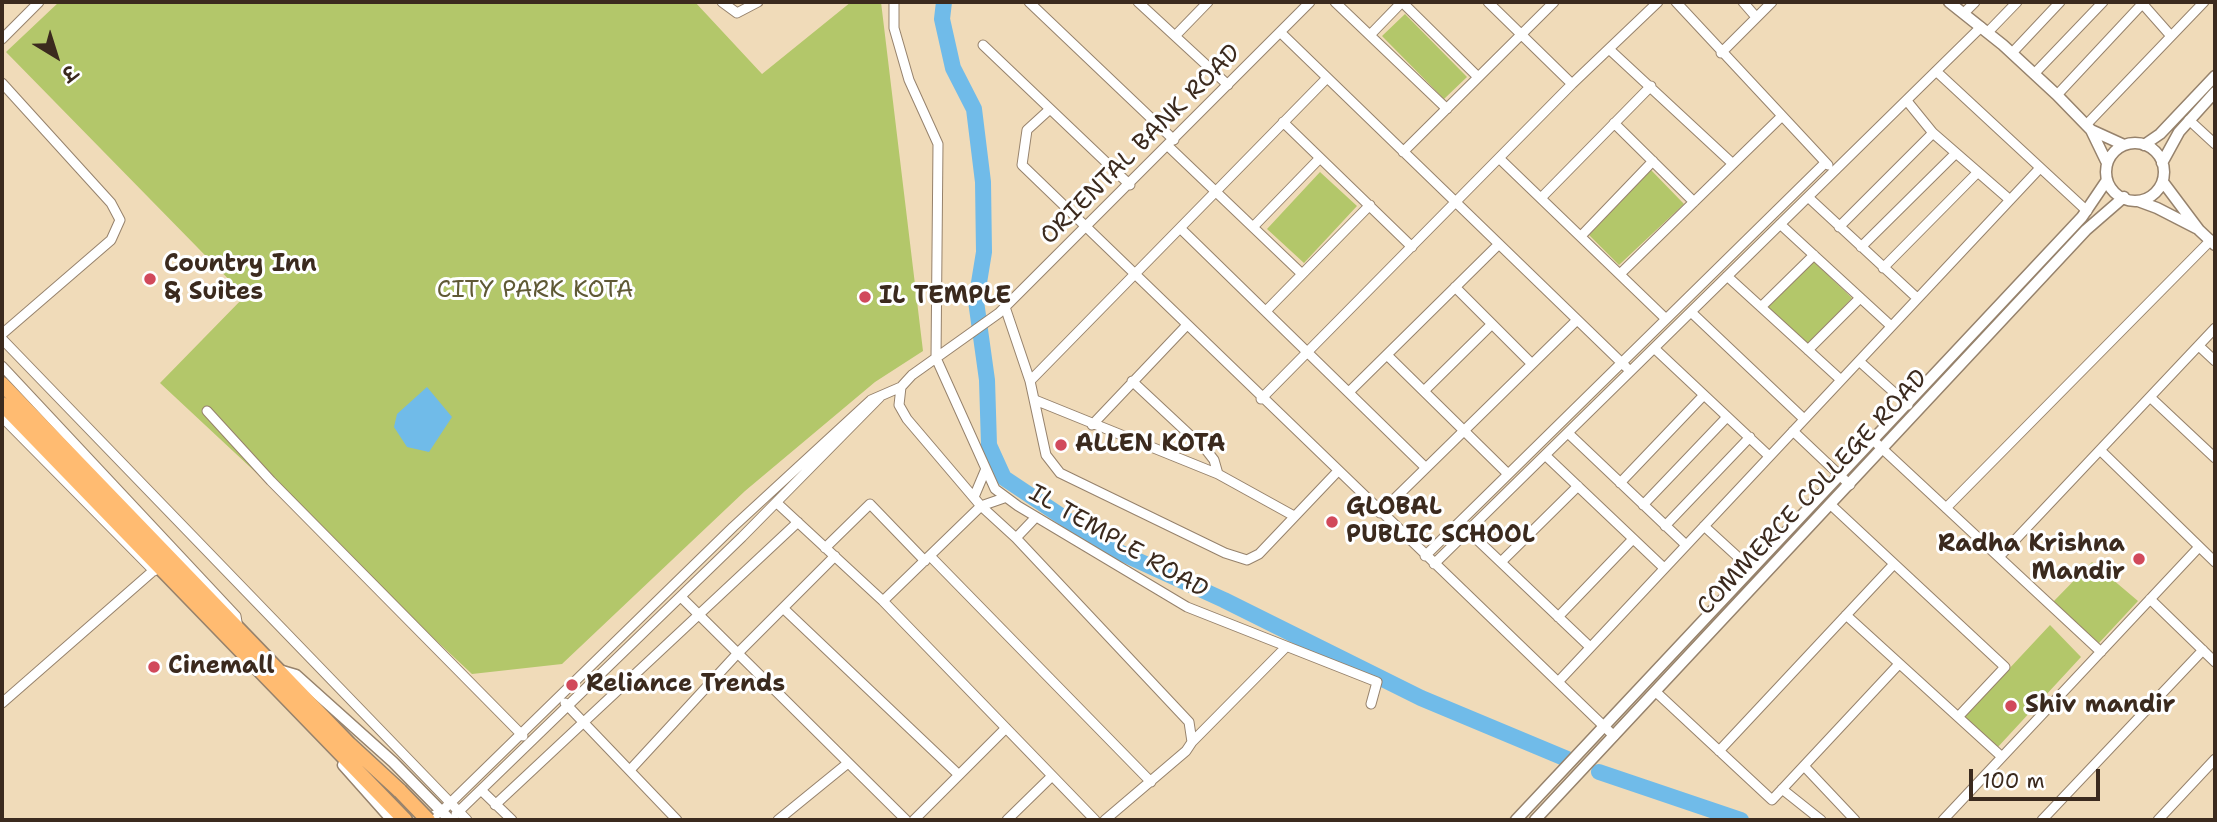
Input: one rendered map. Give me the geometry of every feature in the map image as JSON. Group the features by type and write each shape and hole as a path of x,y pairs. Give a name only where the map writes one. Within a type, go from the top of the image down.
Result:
{"main road":[{"path":"2,384 161,564 405,820"},
{"path":"2,404 121,517"},
{"path":"161,564 238,628 276,670 428,820"}],"street":[{"path":"2,38 39,2"},
{"path":"722,2 737,13 758,2"},
{"path":"894,2 894,28 909,80 937,144 936,358"},
{"path":"1029,2 1302,274"},
{"path":"1138,2 1228,85"},
{"path":"1175,36 1208,2"},
{"name":"ORIENTAL BANK ROAD","path":"880,397 901,387 1002,310 1130,185 1310,2"},
{"path":"1335,2 1447,109"},
{"path":"1370,35 1402,2 1478,77"},
{"path":"1488,2 1572,85"},
{"path":"1404,152 1554,2"},
{"path":"1261,399 1572,85 1658,2"},
{"path":"1742,2 1756,17"},
{"path":"1721,53 1772,2"},
{"path":"1949,2 2012,53 2088,127 2106,161 2107,180 2113,189 2124,197 2162,210 2199,230"},
{"path":"1964,13 1975,2"},
{"path":"1434,564 1936,71 2017,2"},
{"path":"2012,53 2060,2"},
{"path":"2034,74 2103,2"},
{"path":"2088,127 2204,2"},
{"path":"2057,95 2142,3 2171,36"},
{"path":"1681,4 1721,53 1834,172"},
{"path":"1280,32 1630,371"},
{"path":"983,45 1130,185"},
{"path":"1609,49 1733,164"},
{"path":"1936,71 2087,211"},
{"path":"2144,145 2160,134 2215,76"},
{"path":"1030,381 1327,78"},
{"path":"2,83 111,203 120,220 111,240 3,342 467,820"},
{"path":"1541,198 1651,86"},
{"path":"2138,201 2156,194 2163,182 2162,163 2171,143 2215,92"},
{"path":"1907,101 1933,133 2010,200"},
{"path":"1050,109 1027,130 1022,165 1261,399 1614,736"},
{"path":"1620,274 1782,116"},
{"path":"2189,120 2215,144"},
{"path":"1283,122 1412,247"},
{"path":"1614,123 1693,202"},
{"path":"2088,127 2124,145 2144,145 2152,149 2162,163"},
{"path":"1839,226 1933,133"},
{"path":"2106,161 2124,145"},
{"path":"1861,247 1955,154"},
{"path":"1254,227 1321,158"},
{"path":"1500,159 1666,318"},
{"path":"1581,236 1653,161"},
{"path":"1424,556 1825,163"},
{"path":"1558,682 2040,168"},
{"path":"1883,268 1977,173"},
{"path":"1516,820 1908,405 2087,211 2107,180"},
{"path":"1946,508 2213,243 2199,230 2163,182"},
{"path":"1808,197 1917,298"},
{"name":"COMMERCE COLLEGE ROAD","path":"1535,820 2086,230 2124,197"},
{"path":"1266,312 1370,205"},
{"path":"1780,225 1891,326"},
{"path":"1180,228 1426,468"},
{"path":"1349,393 1499,244"},
{"path":"1761,307 1814,255"},
{"path":"1727,276 1841,380"},
{"path":"1455,287 1532,364"},
{"path":"1808,350 1860,298"},
{"path":"1002,310 1030,381 1046,455 1060,473 1225,553 1247,560 1259,554 1337,472"},
{"path":"1691,312 1804,419"},
{"path":"1380,513 1577,320"},
{"path":"1424,391 1492,324"},
{"path":"1093,425 1186,326"},
{"path":"1999,557 2215,328"},
{"path":"2199,346 2215,361"},
{"path":"1654,348 1769,456"},
{"path":"1387,355 1508,474"},
{"name":"IL TEMPLE ROAD","path":"936,358 985,471 1004,498 1187,607 1377,682 1371,704"},
{"path":"1859,361 1908,405"},
{"path":"2,366 236,616 238,628"},
{"path":"1132,381 1207,451 1214,460 1218,474"},
{"path":"901,387 899,405 907,419 981,506 1016,538 1189,722 1192,742"},
{"path":"1620,483 1703,396"},
{"path":"445,816 450,803 733,527 871,400 880,397"},
{"path":"423,820 459,811 777,503 880,397"},
{"path":"2150,397 2215,458"},
{"path":"1035,400 1218,474 1294,516"},
{"path":"207,411 271,481 530,743"},
{"path":"2,417 161,564 2,703"},
{"path":"1643,505 1727,417"},
{"path":"1793,431 1850,485"},
{"path":"1568,433 1686,545"},
{"path":"1665,526 1750,438"},
{"path":"1874,441 2101,652"},
{"path":"2100,450 2215,562"},
{"path":"1545,456 1664,568"},
{"path":"974,497 985,471"},
{"path":"1501,562 1578,486"},
{"path":"883,601 981,506 1004,498"},
{"path":"777,503 883,601 1096,820"},
{"path":"825,548 870,504 1151,782"},
{"path":"1831,505 2005,667 1958,717"},
{"path":"1016,538 1036,517"},
{"path":"495,805 585,724 798,522"},
{"path":"1704,526 1751,569"},
{"path":"1468,531 1590,647"},
{"path":"1558,617 1633,539"},
{"path":"1943,820 2199,547"},
{"path":"630,770 737,654 835,556"},
{"path":"1719,751 1894,564"},
{"path":"681,597 906,820"},
{"path":"2150,599 2215,662"},
{"path":"783,607 959,775"},
{"path":"1846,615 2002,757"},
{"path":"1105,820 1151,782 1286,646"},
{"path":"2042,820 2203,650"},
{"path":"1656,692 1772,800 1899,664"},
{"path":"276,670 296,675 393,762 445,816"},
{"path":"277,687 284,705 337,757 392,820"},
{"path":"559,697 677,820"},
{"path":"914,820 1006,728"},
{"path":"2162,819 2215,759"},
{"path":"778,820 848,763"},
{"path":"1804,766 1855,820"},
{"path":"1007,820 1052,776"},
{"path":"1782,789 1821,820"},
{"path":"481,790 512,820"}],"green space":[{"name":"CITY PARK KOTA","path":"59,2 695,2 762,74 851,2 881,2 923,351 875,382 745,491 562,664 472,674 160,383 245,296 6,52"},
{"path":"1405,14 1467,77 1444,99 1382,36"},
{"path":"1651,170 1684,204 1619,265 1589,235"},
{"path":"1320,172 1357,206 1304,263 1267,229"},
{"path":"1812,260 1852,298 1808,345 1768,307"},
{"path":"2092,562 2138,601 2099,643 2053,602"},
{"path":"2050,625 2081,657 1997,748 1964,717"}],"water":[{"path":"427,387 452,417 429,452 407,447 394,427 397,414"}],"waterway":[{"path":"944,2 942,19 953,68 974,109 983,182 984,252 976,301 987,380 989,445 1004,478 1106,546 1224,600 1421,698 1567,759"},
{"path":"1599,772 1741,820"}],"place":[{"name":"Country Inn & Suites","path":"150,279"},
{"name":"IL TEMPLE","path":"865,297"},
{"name":"ALLEN KOTA","path":"1061,445"},
{"name":"GLOBAL PUBLIC SCHOOL","path":"1332,522"},
{"name":"Radha Krishna Mandir","path":"2139,559"},
{"name":"Cinemall","path":"154,667"},
{"name":"Reliance Trends","path":"572,685"},
{"name":"Shiv mandir","path":"2011,706"}]}
